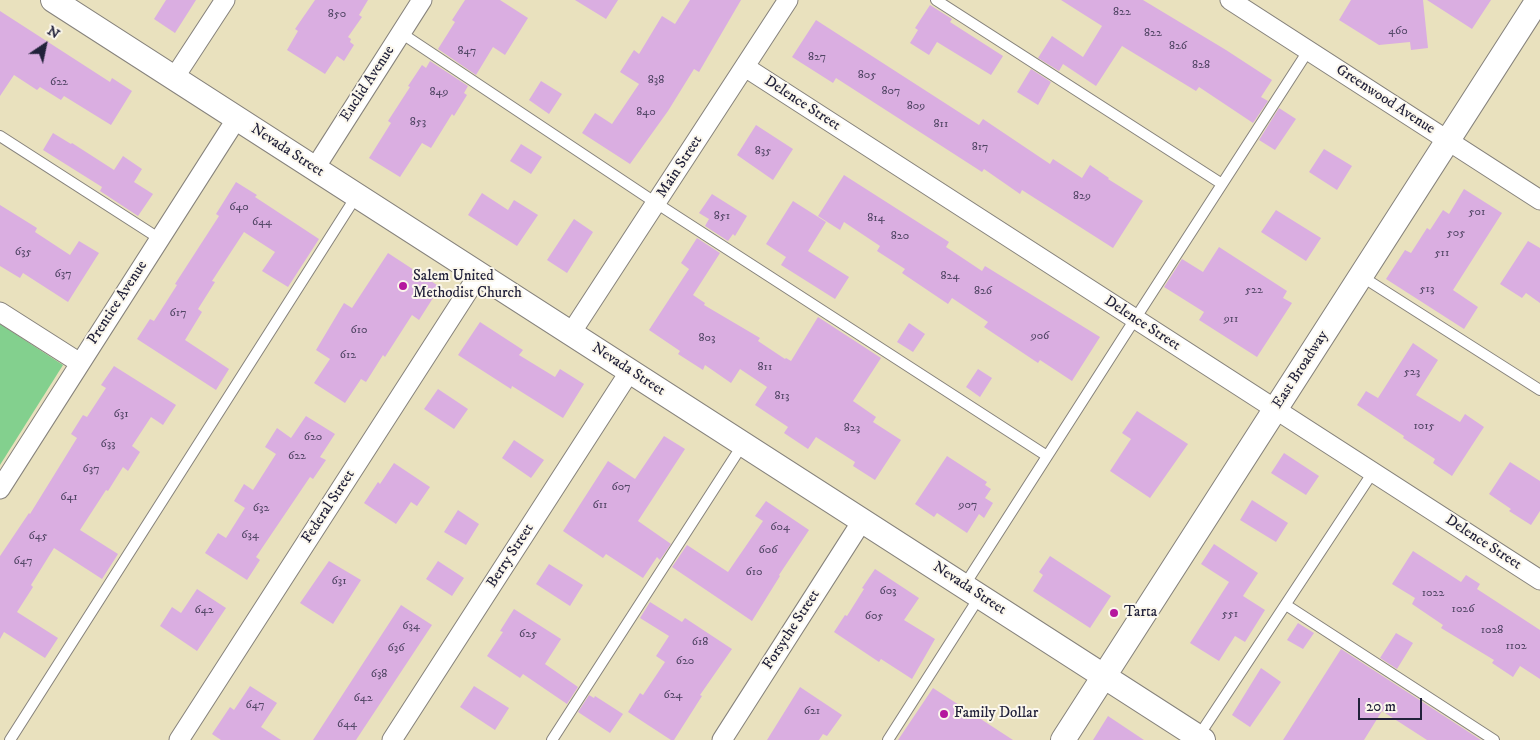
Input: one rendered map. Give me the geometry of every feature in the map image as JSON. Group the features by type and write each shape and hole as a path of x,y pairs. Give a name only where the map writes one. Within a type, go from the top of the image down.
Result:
{"street":[{"name":"Nevada Street","path":"53,0 1200,738"},
{"path":"174,78 225,0"},
{"name":"Euclid Avenue","path":"314,168 422,0"},
{"name":"Main Street","path":"571,333 788,0"},
{"name":"Greenwood Avenue","path":"1230,0 1540,200"},
{"name":"East Broadway","path":"1063,740 1538,0"},
{"name":"Delence Street","path":"745,67 1540,580"},
{"name":"Prentice Avenue","path":"0,488 237,118"},
{"name":"Federal Street","path":"179,740 479,274"},
{"path":"0,312 80,363"},
{"name":"Berry Street","path":"392,740 630,371"},
{"name":"Forsythe Street","path":"722,740 862,521"}],"lane":[{"path":"936,0 1222,184"},
{"path":"401,33 656,203 1047,456"},
{"path":"888,740 1047,456 1308,50"},
{"path":"0,136 160,239"},
{"path":"10,740 357,195"},
{"path":"1361,276 1540,390"},
{"path":"552,740 744,444"},
{"path":"1200,738 1373,472"},
{"path":"1286,605 1494,740"}],"green space":[{"path":"0,324 63,365 0,465"}],"building":[{"path":"166,0 196,0 175,33 154,19"},
{"path":"315,0 368,0 359,15 362,17 348,37 354,45 344,61 337,56 325,74 287,50 298,31 295,29"},
{"path":"465,0 500,0 528,18 505,55 493,47 476,75 438,49 455,22 452,20"},
{"path":"575,0 618,0 606,19"},
{"path":"690,0 741,0 699,72 694,69 668,111 630,164 582,133 595,113 612,124 639,84 620,72 634,50 639,54 662,16 675,24"},
{"path":"1061,0 1143,0 1272,80 1261,97 1268,101 1253,123 1199,87 1196,91 1122,46 1096,86 1063,64 1059,71 1038,58 1052,36 1083,57 1102,26"},
{"path":"1351,0 1423,0 1428,48 1411,50 1410,42 1379,45 1339,20"},
{"path":"1427,0 1491,0 1472,29"},
{"path":"930,5 952,19 950,22 1003,56 991,75 937,42 929,55 910,43 918,30 915,28"},
{"path":"0,11 110,82 112,78 132,91 111,125 64,96 61,100 40,87 37,90 14,75 0,96"},
{"path":"816,20 979,125 983,119 1050,164 1053,159 1082,178 1090,165 1143,201 1113,248 1022,190 1020,194 984,169 982,172 836,78 833,83 792,57"},
{"path":"430,61 468,86 464,93 467,95 454,116 452,114 431,148 422,143 400,177 369,158 391,123 388,121 410,87 408,86 422,65 426,68"},
{"path":"1031,69 1051,82 1038,105 1017,92"},
{"path":"541,81 562,94 549,114 529,100"},
{"path":"1279,108 1296,119 1275,150 1259,140"},
{"path":"756,125 793,149 773,180 737,155"},
{"path":"53,133 114,170 123,156 142,169 134,182 153,194 138,216 100,191 102,187 43,150"},
{"path":"521,144 542,157 531,174 510,161"},
{"path":"1324,149 1352,166 1337,190 1309,172"},
{"path":"844,175 949,242 946,247 982,271 985,266 1100,337 1072,381 1040,360 1038,363 984,327 988,322 952,298 948,304 902,273 905,269 877,251 880,246 844,222 840,230 818,216"},
{"path":"236,182 257,195 255,197 319,239 288,287 262,271 275,252 244,232 212,281 215,282 198,309 202,312 185,340 229,369 216,390 137,339 150,319 154,321 177,285 175,284 219,216 216,214"},
{"path":"1464,189 1502,213 1453,290 1478,307 1464,329 1386,279 1405,250 1411,253 1427,228 1430,230 1443,210 1449,214"},
{"path":"482,193 508,210 514,200 538,215 517,246 468,215"},
{"path":"712,194 747,216 735,236 733,234 728,241 705,226 709,219 699,213"},
{"path":"793,201 826,222 808,251 849,277 835,299 781,265 786,257 766,244"},
{"path":"0,205 37,228 35,232 70,255 79,241 99,253 68,302 23,273 20,278 0,266"},
{"path":"1276,210 1321,238 1306,261 1261,232"},
{"path":"574,219 593,232 567,273 547,260"},
{"path":"697,238 720,253 693,295 705,303 704,305 760,338 758,341 785,359 791,361 818,317 881,358 853,401 876,417 873,422 901,440 875,480 853,466 855,462 816,437 808,449 784,433 788,427 755,405 767,387 740,369 731,383 705,365 703,370 678,354 680,351 649,330 689,269 681,263"},
{"path":"1528,241 1540,248 1540,303 1526,293 1522,298 1500,284"},
{"path":"1219,247 1287,291 1283,298 1292,303 1257,357 1199,320 1204,312 1164,287 1182,259 1203,272"},
{"path":"388,253 440,287 419,320 412,315 385,357 383,355 366,382 361,379 345,403 314,383 330,359 316,350 344,303 352,308"},
{"path":"480,322 523,350 519,355 555,377 560,369 584,384 563,418 512,386 511,389 458,355"},
{"path":"909,323 925,334 913,352 897,342"},
{"path":"1413,343 1438,360 1416,395 1460,422 1465,414 1484,427 1452,476 1433,463 1435,459 1357,405 1366,391 1378,398"},
{"path":"114,366 176,405 163,425 151,417 132,446 140,452 128,471 123,467 80,530 118,554 102,579 54,548 17,612 58,638 45,658 4,632 0,639 0,556 30,514 77,438 71,434 83,415 87,417 106,388 101,385"},
{"path":"978,369 992,378 980,397 966,387"},
{"path":"438,389 468,409 454,429 424,409"},
{"path":"1137,411 1188,444 1150,498 1110,471 1131,439 1122,433"},
{"path":"306,416 335,434 320,457 326,460 313,479 310,477 256,557 260,560 247,580 205,553 218,533 226,538 245,508 234,501 244,484 253,490 276,454 265,447 277,428 291,438"},
{"path":"664,436 685,449 638,521 671,544 660,560 657,557 643,578 606,554 603,558 563,531 608,461 635,479"},
{"path":"514,440 544,460 531,478 502,458"},
{"path":"1284,453 1319,476 1306,495 1271,473"},
{"path":"947,456 987,482 985,485 991,489 985,498 993,503 984,518 979,514 967,533 937,513 934,517 915,504"},
{"path":"1510,462 1540,481 1540,511 1531,525 1509,511 1511,509 1489,494"},
{"path":"394,463 430,487 417,506 411,502 396,524 364,503"},
{"path":"1252,500 1288,523 1276,542 1240,520"},
{"path":"766,501 809,530 779,575 752,621 672,567 687,545 728,572 763,521 755,516"},
{"path":"458,510 479,524 466,545 444,532"},
{"path":"1214,544 1258,573 1243,596 1265,610 1245,642 1235,636 1219,661 1190,643 1229,582 1201,564"},
{"path":"1413,551 1461,582 1466,575 1480,584 1477,589 1540,630 1540,679 1520,666 1513,677 1492,663 1494,660 1441,628 1443,625 1412,604 1415,598 1392,584"},
{"path":"1050,556 1111,596 1090,628 1033,591 1043,575 1039,572"},
{"path":"329,561 361,580 333,624 300,603"},
{"path":"438,561 464,578 452,596 426,579"},
{"path":"549,564 583,585 570,606 536,584"},
{"path":"875,569 919,598 904,620 935,639 912,679 881,659 879,662 834,632 845,615 847,616"},
{"path":"197,589 226,608 197,651 160,626 172,607 181,613"},
{"path":"650,602 682,622 685,618 732,649 700,695 702,696 674,740 671,740 628,712 640,693 643,695 665,662 656,656 669,636 640,618"},
{"path":"401,605 432,625 356,740 313,740"},
{"path":"514,609 561,639 545,664 578,687 567,704 523,674 520,678 487,656 503,632 500,631"},
{"path":"1298,623 1314,633 1303,649 1287,640"},
{"path":"1396,633 1413,643 1397,669 1380,658"},
{"path":"1341,649 1481,740 1427,740 1382,711 1364,740 1283,740"},
{"path":"1261,668 1281,682 1250,727 1232,715"},
{"path":"250,686 277,703 261,727 281,740 221,740 212,734 230,707 234,710"},
{"path":"474,686 509,708 495,730 460,707"},
{"path":"800,687 842,715 827,736 823,734 819,740 767,740"},
{"name":"Family Dollar","path":"933,688 1013,740 898,740"},
{"path":"589,695 594,698 595,696 623,714 610,733 578,712"},
{"path":"1108,716 1144,740 1093,740"}],"place":[{"name":"Salem United Methodist Church","path":"403,286"},
{"name":"Tarta","path":"1114,613"},
{"name":"Family Dollar","path":"944,714"}]}
